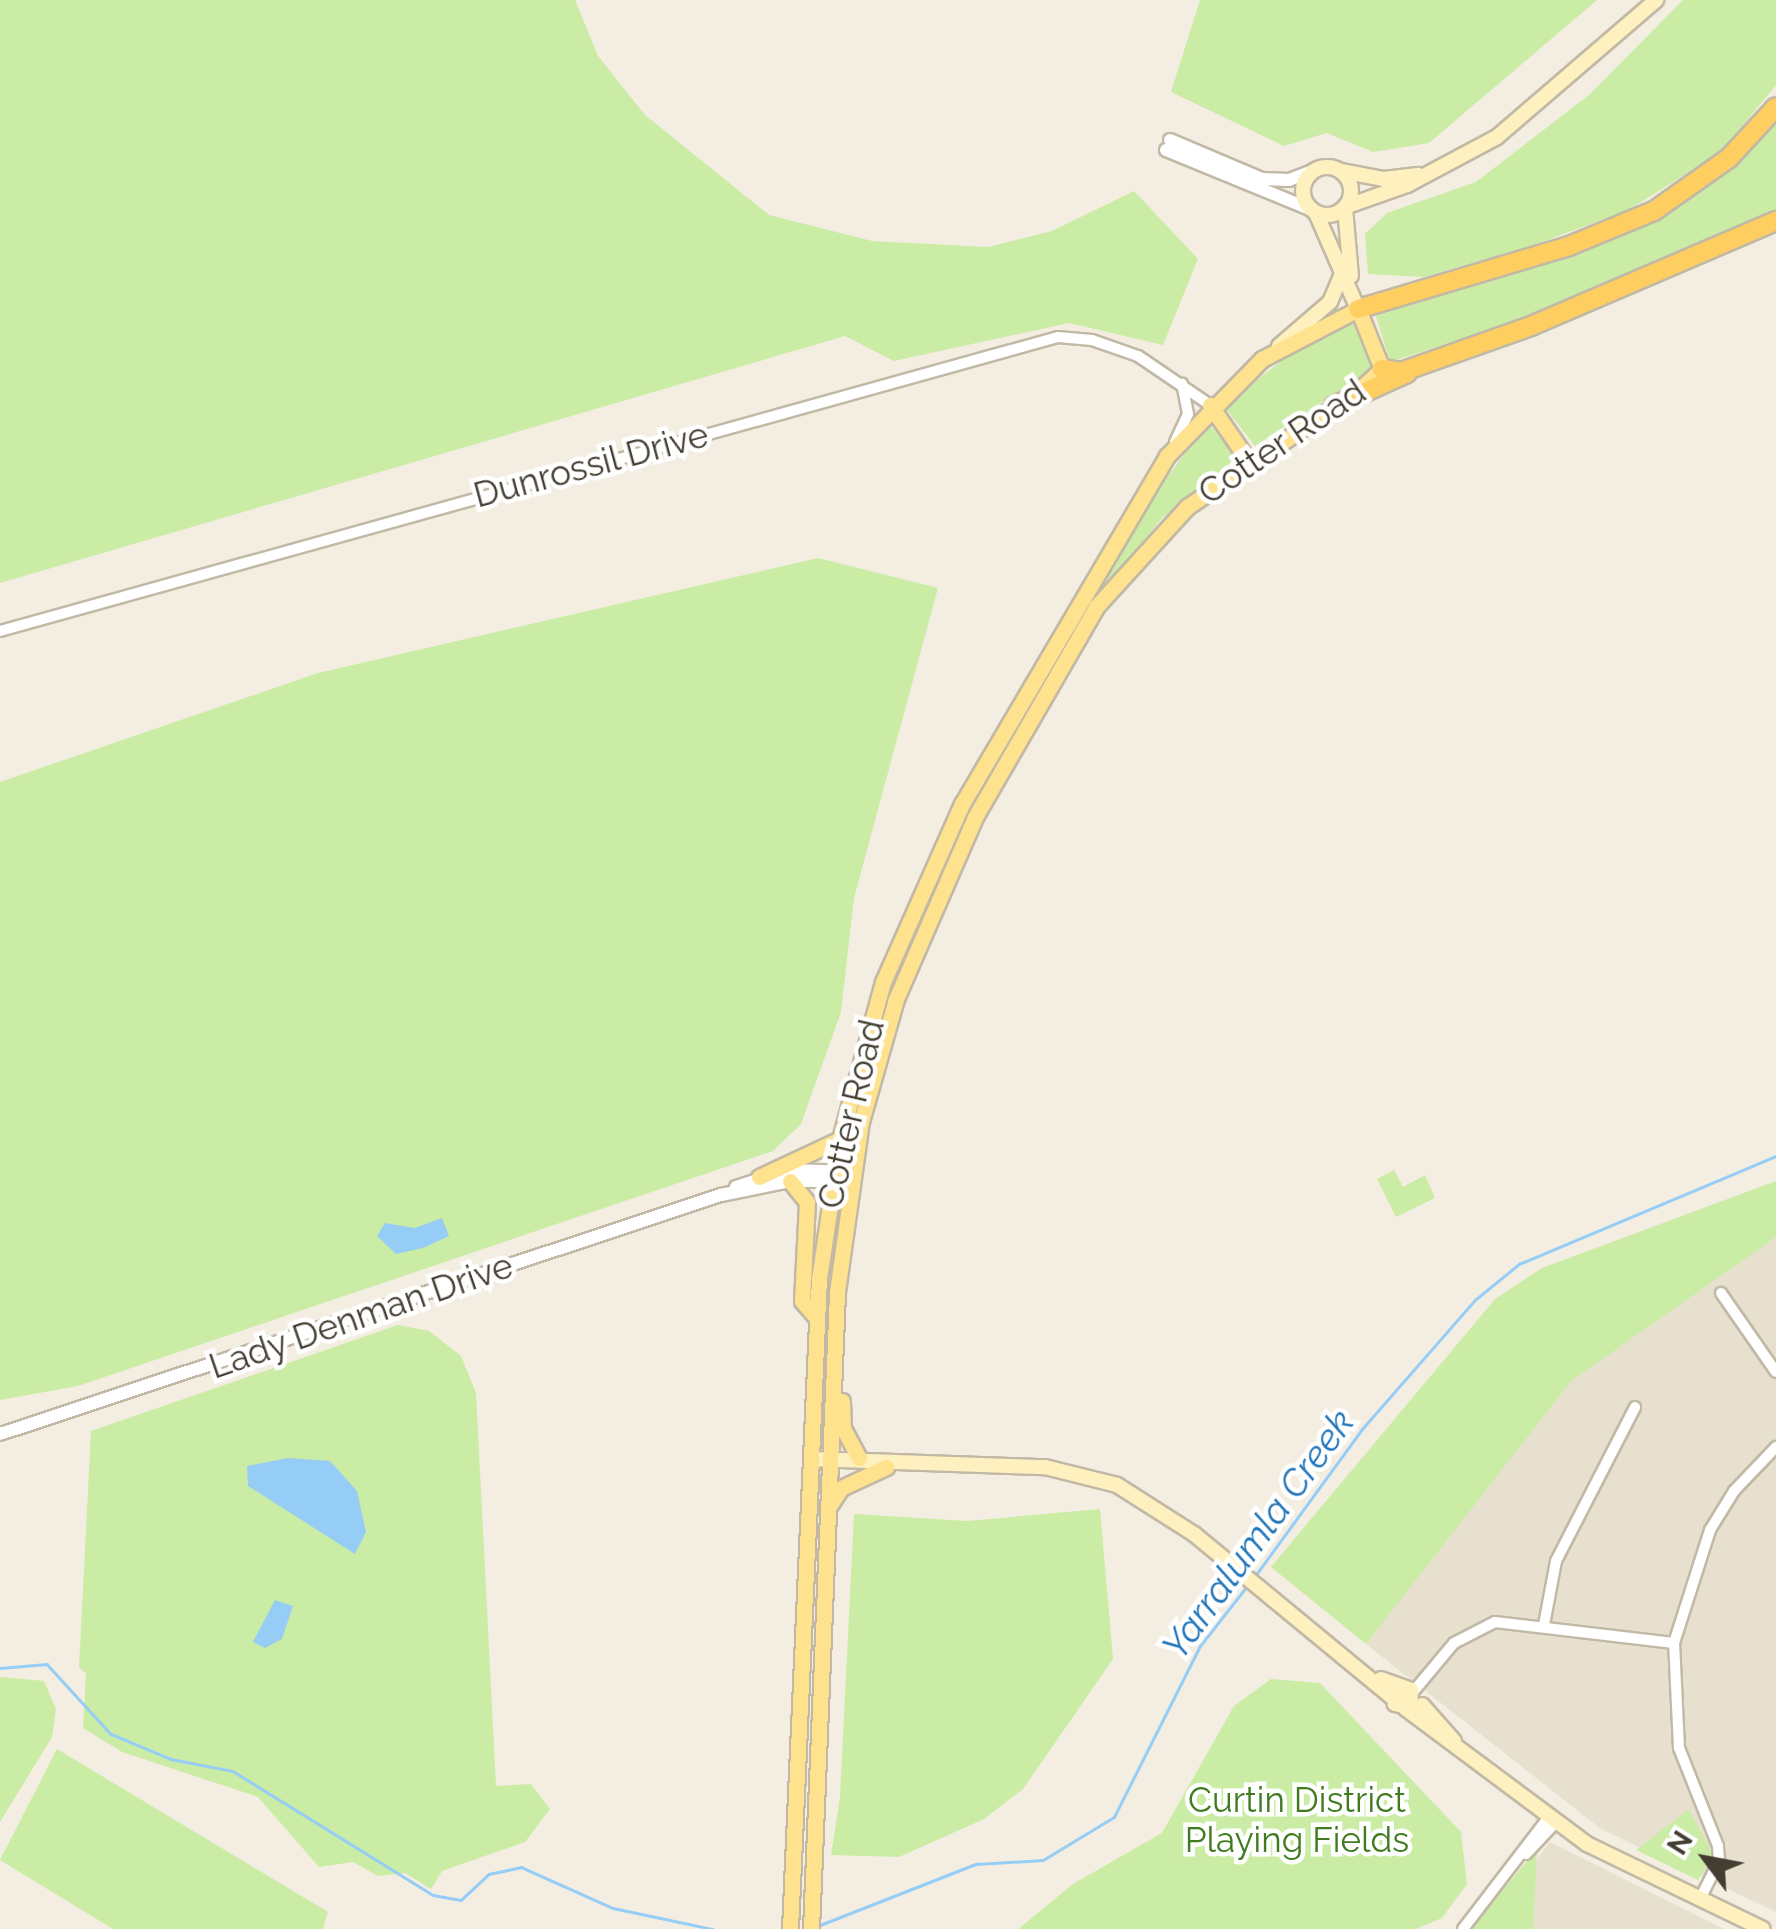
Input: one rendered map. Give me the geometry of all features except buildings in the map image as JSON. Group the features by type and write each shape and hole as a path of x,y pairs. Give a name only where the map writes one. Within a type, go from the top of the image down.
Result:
{"highway":[{"path":"1358,309 1569,246 1654,211 1729,158 1776,106"},
{"path":"1334,406 1420,365 1652,278 1776,222"},
{"path":"1382,369 1420,365"}],"main road":[{"path":"1314,212 1345,208 1428,173 1497,137 1656,0"},
{"path":"1358,309 1341,276 1329,230 1314,212 1303,188 1317,169 1384,178 1428,173"},
{"path":"1341,171 1352,188 1345,208 1345,258 1358,309"},
{"path":"1274,350 1330,302 1341,276"},
{"name":"Cotter Road","path":"790,1929 816,1317 832,1175 883,982 932,862 1167,456 1210,405 1274,350 1358,309 1382,369 1334,406 1248,460 1162,530 1096,606 975,817 892,1012 851,1176 836,1314 811,1929"},
{"path":"1210,405 1248,460"},
{"path":"759,1177 840,1139"},
{"path":"790,1181 808,1202 802,1301 816,1317"},
{"path":"836,1314 845,1337 843,1428 859,1458"},
{"path":"830,1464 859,1458 894,1464"},
{"path":"811,1464 1089,1474 1154,1504 1371,1675 1406,1697 1457,1746 1553,1820 1764,1929"},
{"path":"827,1511 841,1488 894,1464"}],"street":[{"path":"1314,212 1168,145 1262,179 1289,180 1317,169"},
{"name":"Dunrossil Drive","path":"0,630 1042,340 1107,344 1178,379 1210,405"},
{"path":"1167,456 1188,414 1178,379"},
{"name":"Lady Denman Drive","path":"720,1195 832,1175"},
{"name":"Lady Denman Drive","path":"0,1434 720,1195 759,1177 851,1176"},
{"path":"1721,1293 1776,1372"},
{"path":"1544,1625 1560,1552 1634,1407"},
{"path":"1700,1899 1719,1861 1718,1846 1679,1748 1674,1643 1710,1530 1734,1491 1776,1446"},
{"path":"1406,1697 1473,1628 1495,1622 1674,1643"},
{"path":"1463,1929 1553,1820"}],"shaded area":[{"path":"1776,1237 1776,1912 1601,1829 1366,1644 1570,1373"},
{"path":"1550,1842 1724,1929 1533,1929 1535,1862"}],"green space":[{"path":"0,0 575,0 598,56 645,115 769,215 872,241 988,247 1052,231 1134,191 1198,259 1163,345 1069,323 894,361 845,336 0,583"},
{"path":"1200,0 1597,0 1429,143 1373,152 1327,133 1284,146 1171,92"},
{"path":"1683,0 1776,0 1776,85 1720,153 1628,210 1534,245 1424,277 1368,274 1365,234 1387,213 1476,182 1589,95"},
{"path":"1776,121 1776,213 1583,299 1390,362 1376,316 1610,238 1681,207"},
{"path":"1352,321 1372,369 1255,446 1223,405 1311,339"},
{"path":"1208,422 1237,458 1162,518 1087,612 1135,521"},
{"path":"818,558 938,588 854,898 841,1012 801,1124 773,1151 78,1386 0,1400 0,782 318,673"},
{"path":"1394,1170 1403,1187 1425,1175 1435,1198 1396,1217 1377,1179"},
{"path":"1776,1181 1776,1237 1571,1381 1366,1644 1271,1567 1495,1299 1542,1268"},
{"path":"398,1325 429,1331 461,1356 476,1393 496,1786 531,1784 550,1809 525,1842 442,1871 431,1889 405,1873 378,1876 353,1862 319,1867 258,1797 122,1752 83,1728 86,1673 79,1668 91,1431"},
{"path":"1100,1509 1113,1659 1023,1789 984,1819 899,1857 831,1855 840,1797 854,1514 967,1521"},
{"path":"0,1677 44,1681 56,1709 52,1737 0,1822"},
{"name":"Curtin District Playing Fields","path":"1271,1679 1320,1683 1461,1832 1467,1884 1442,1918 1416,1929 1018,1929 1073,1884 1162,1833 1234,1706"},
{"path":"57,1749 328,1912 323,1929 113,1929 0,1860"},
{"path":"1689,1809 1713,1855 1698,1880 1636,1850"},
{"path":"1537,1849 1533,1929 1470,1929"}],"water":[{"path":"442,1218 449,1236 423,1248 396,1254 377,1236 385,1223 415,1228"},
{"path":"288,1458 330,1461 357,1491 366,1532 355,1554 248,1486 247,1466"},
{"path":"275,1600 293,1606 282,1639 265,1648 253,1642"}],"waterway":[{"name":"Yarralumla Creek","path":"1255,1576 1362,1429 1475,1300 1519,1264 1776,1156"},
{"name":"Yarralumla Creek","path":"820,1925 976,1864 1043,1860 1114,1817 1200,1646 1247,1586"},
{"name":"Yarralumla Creek","path":"0,1668 47,1664 111,1734 171,1759 233,1771 433,1895 461,1900 489,1874 521,1867 613,1908 713,1929"}]}
